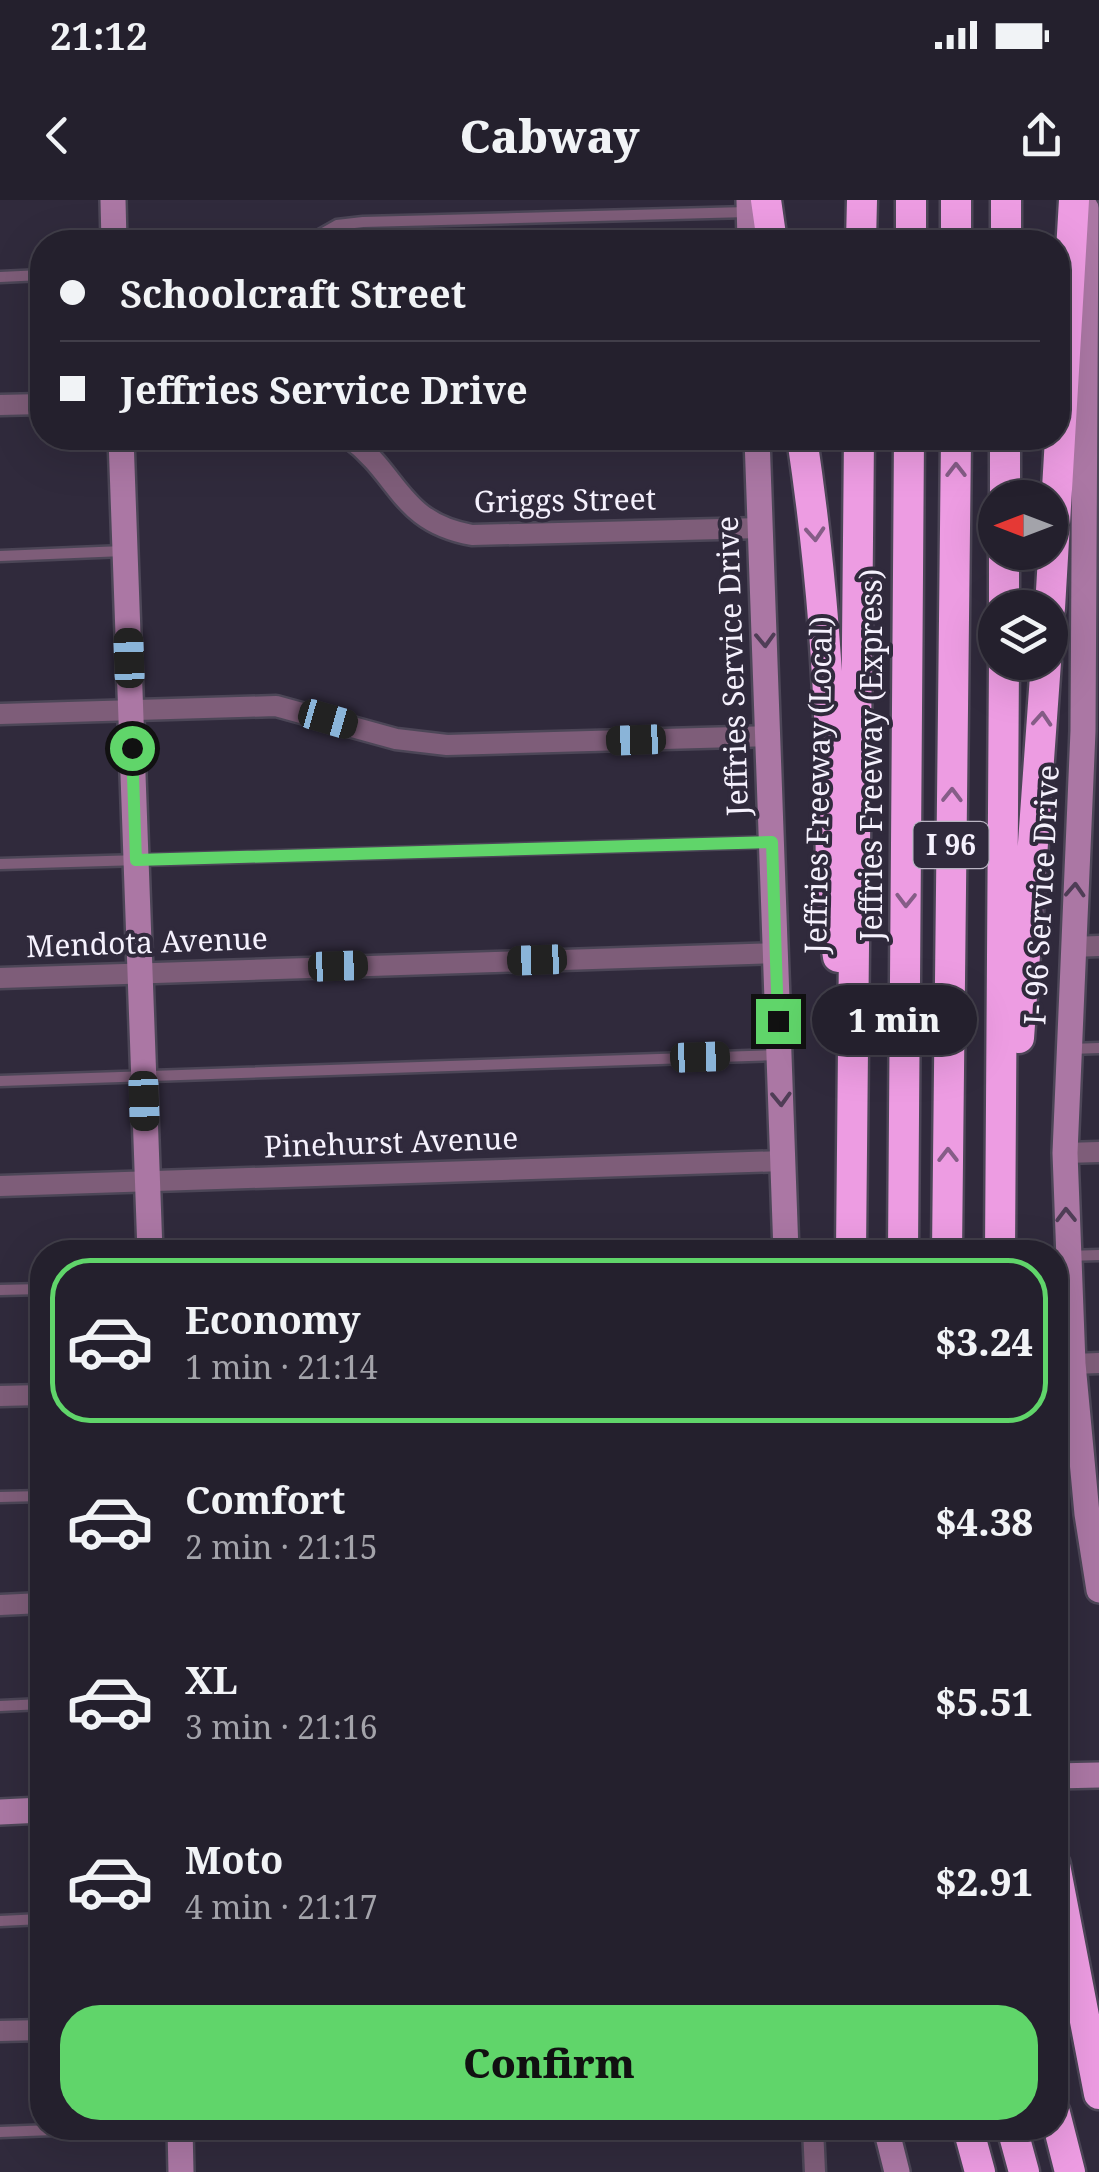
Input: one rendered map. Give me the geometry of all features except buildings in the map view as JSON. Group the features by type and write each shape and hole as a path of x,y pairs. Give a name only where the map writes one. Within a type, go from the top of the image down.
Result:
{"highway":[{"path":"861,230 862,200"},
{"path":"911,200 911,230"},
{"path":"956,200 956,230"},
{"path":"1006,200 1006,230"},
{"path":"755,204 767,230"},
{"path":"1070,390 1087,204"},
{"path":"804,450 824,622 830,743 831,916 851,1038"},
{"name":"Jeffries Freeway (Local)","path":"851,1240 858,450"},
{"name":"Jeffries Freeway (Express)","path":"904,1240 909,450"},
{"name":"I 96","path":"947,1240 956,450"},
{"path":"1005,450 1005,480"},
{"path":"1052,590 1064,450"},
{"name":"I 96","path":"1000,1240 1004,680"},
{"path":"1000,1164 1014,1091 1045,680"},
{"path":"1068,1927 1099,2094"},
{"path":"956,2140 960,2172"},
{"path":"971,2140 980,2172"},
{"path":"1015,2140 1024,2172"},
{"path":"1062,2140 1070,2172"}],"street":[{"path":"113,200 114,230"},
{"path":"752,230 755,204"},
{"name":"I- 96 Service Drive","path":"1066,1240 1072,947 1091,731 1093,315 1087,204"},
{"path":"0,405 30,404"},
{"path":"121,450 150,1240"},
{"name":"Griggs Street","path":"363,450 414,510 437,525 472,535 761,528"},
{"name":"Jeffries Service Drive","path":"758,450 786,1240"},
{"path":"0,714 276,706 396,739 447,745 769,736"},
{"path":"1072,947 1099,946"},
{"name":"Mendota Avenue","path":"0,978 776,953"},
{"path":"1065,1154 1099,1152"},
{"name":"Pinehurst Avenue","path":"0,1186 783,1161"},
{"name":"I- 96 Service Drive","path":"1068,1287 1073,1364 1090,1465 1098,1576"},
{"path":"1073,1364 1099,1363"},
{"path":"0,1396 30,1395"},
{"path":"0,1605 30,1604"},
{"path":"0,1812 30,1811"},
{"path":"0,2031 30,2030"},
{"path":"181,2140 182,2172"},
{"path":"814,2140 815,2172"},
{"path":"889,2140 897,2172"}],"lane":[{"path":"326,230 363,222 755,204"},
{"path":"0,276 30,275"},
{"path":"0,556 125,551"},
{"path":"0,864 772,842"},
{"path":"1068,1049 1099,1048"},
{"path":"0,1082 779,1054"},
{"path":"1068,1256 1099,1255"},
{"path":"0,1290 30,1289"},
{"path":"0,1498 30,1497"},
{"path":"0,1706 30,1705"},
{"path":"0,1921 30,1920"},
{"path":"0,2132 30,2131"}],"route":[{"path":"132,748 136,860 772,842 778,1021"}]}
